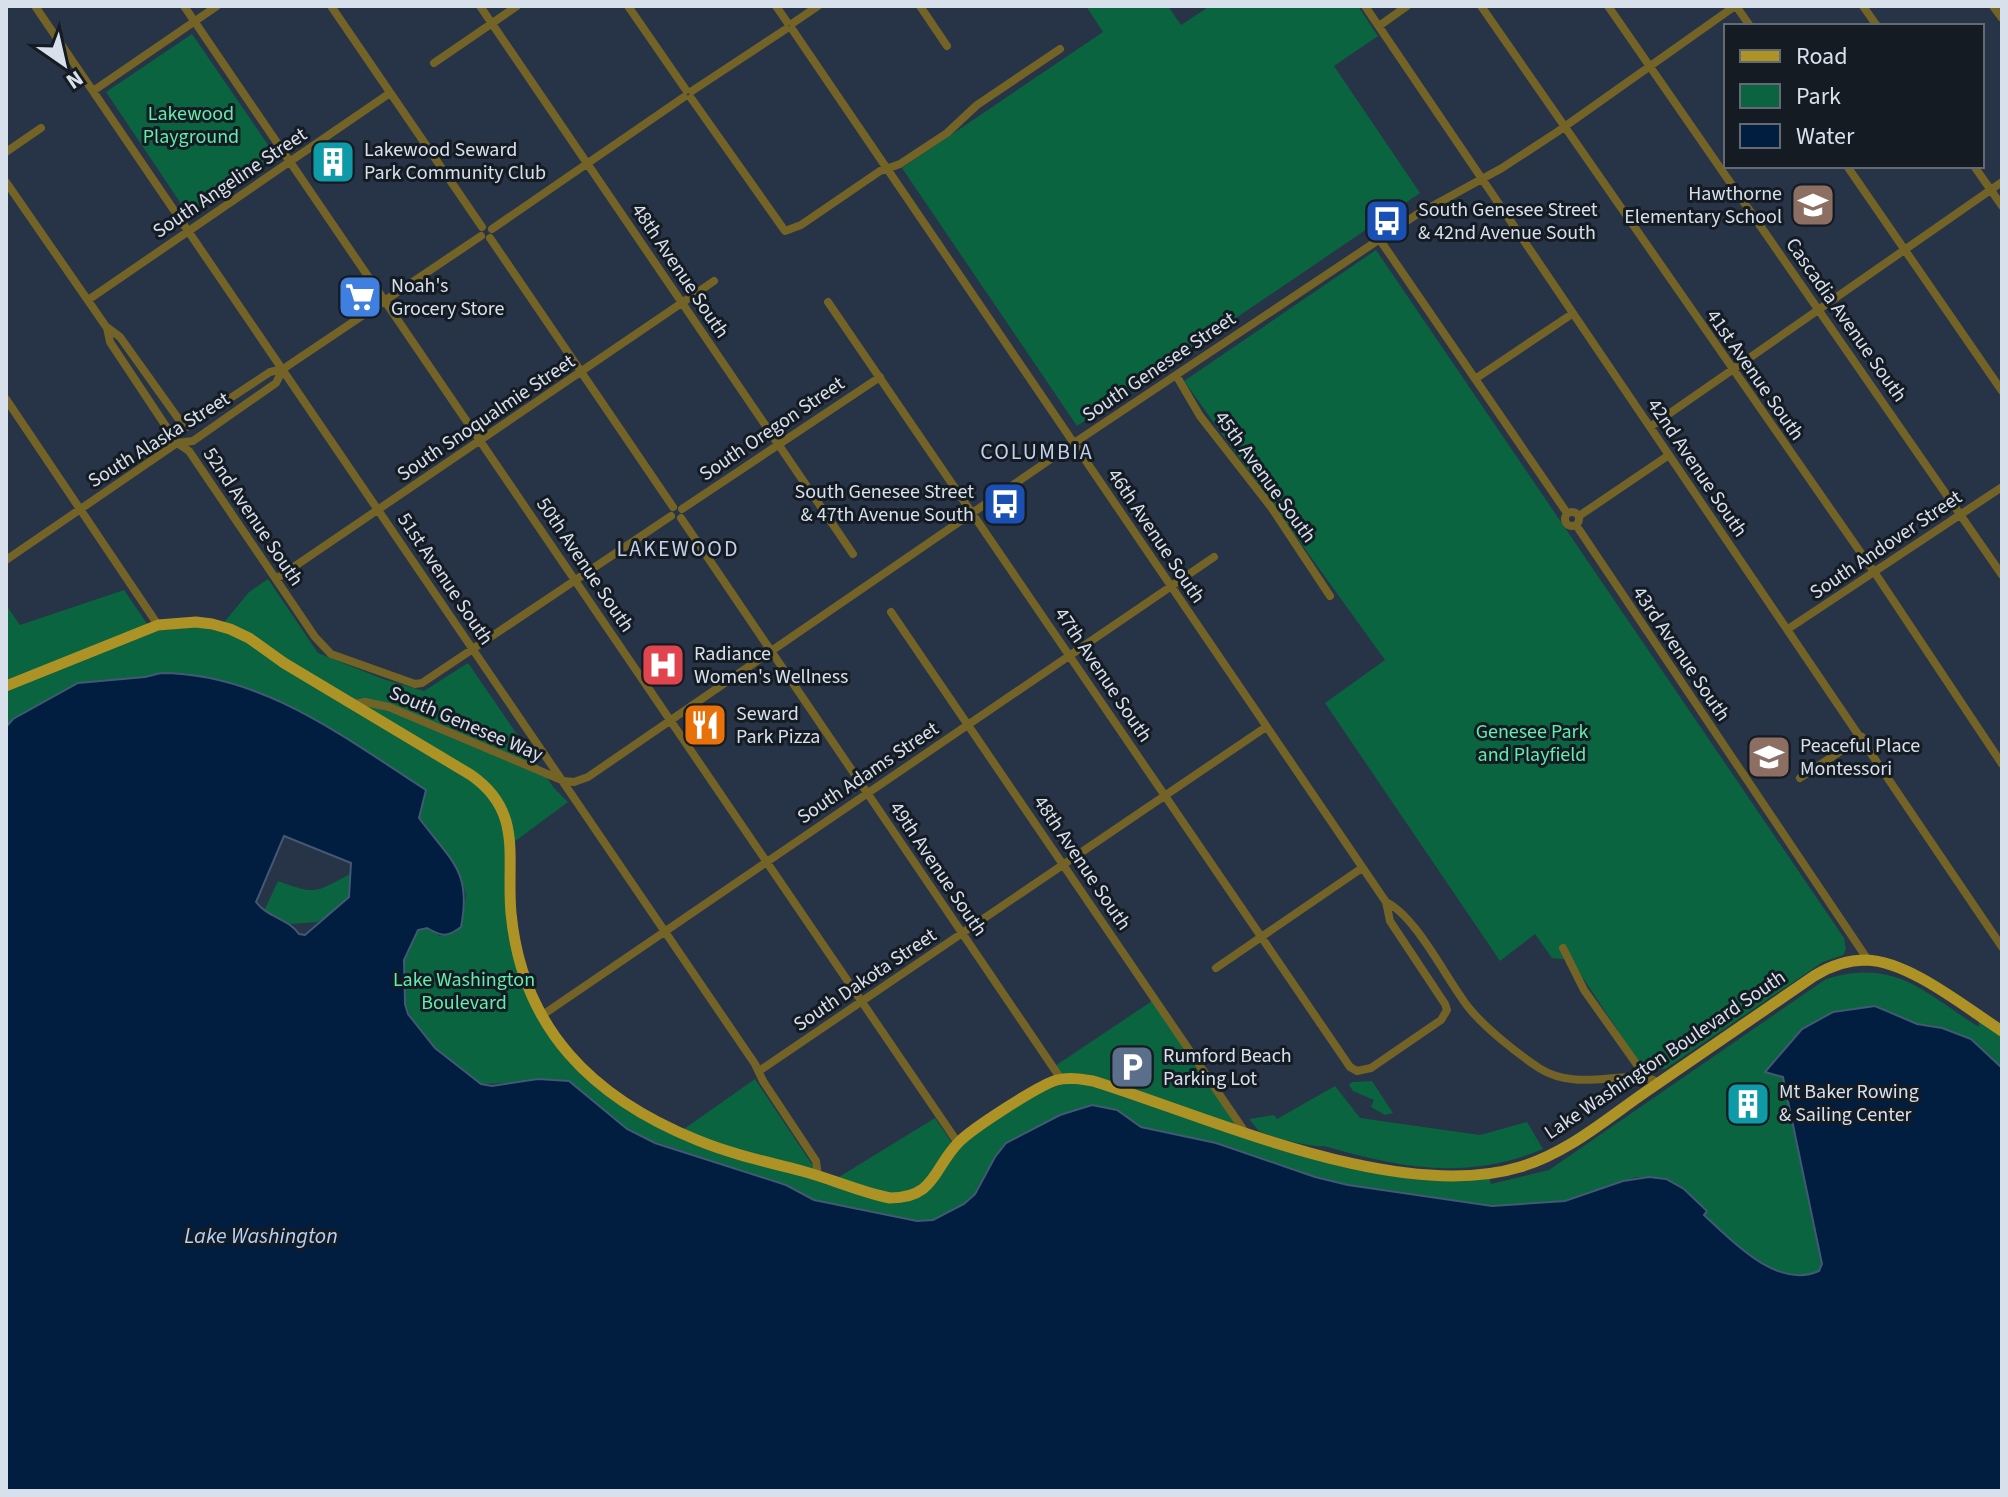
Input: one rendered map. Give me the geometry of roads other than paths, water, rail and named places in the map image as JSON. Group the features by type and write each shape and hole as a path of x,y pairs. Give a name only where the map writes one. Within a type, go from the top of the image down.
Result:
{"main road":[{"path":"6,686 158,625 196,622 230,629 485,784 501,805 509,826 511,912 515,936 526,986 541,1016 587,1074 647,1117 700,1141 884,1197 907,1196 929,1185 958,1143 1033,1091 1061,1079"},
{"name":"Lake Washington Boulevard South","path":"1061,1079 1093,1081 1301,1150 1404,1173 1445,1176 1486,1174 1519,1168 1570,1145 1827,968 1844,962 1868,960 1891,965 1913,975 2002,1031"}],"street":[{"name":"51st Avenue South","path":"35,6 759,1071 816,1161 818,1176"},
{"name":"50th Avenue South","path":"184,6 958,1143"},
{"path":"93,91 217,6"},
{"name":"49th Avenue South","path":"331,6 1061,1079"},
{"name":"48th Avenue South","path":"480,6 853,554"},
{"path":"434,63 517,6"},
{"path":"628,6 785,231 801,225 885,168 900,164 947,133 977,105 1060,49"},
{"name":"46th Avenue South","path":"776,6 1362,868 1386,902 1404,915 1469,1009 1540,1069 1569,1080 1645,1076 1659,1083"},
{"name":"South Alaska Street","path":"181,426 188,428 270,372 283,369 818,6"},
{"path":"920,6 947,46"},
{"name":"42nd Avenue South","path":"1365,6 2002,947"},
{"path":"1379,26 1407,6"},
{"name":"41st Avenue South","path":"1481,6 1874,573 2002,764"},
{"name":"Cascadia Avenue South","path":"1608,6 2002,575"},
{"path":"1735,6 1748,24"},
{"name":"South Genesee Street","path":"564,781 574,782 588,777 1074,443 1416,215 1564,127 1735,6"},
{"path":"1863,6 1876,24"},
{"path":"1993,6 2002,18"},
{"name":"South Angeline Street","path":"88,300 390,93"},
{"path":"6,152 41,128"},
{"path":"1848,168 2002,391"},
{"path":"1975,168 2002,206"},
{"name":"52nd Avenue South","path":"6,182 107,328 120,337 181,426"},
{"path":"1650,427 2002,182"},
{"path":"1380,240 1567,513 1573,511 1577,521 1669,455"},
{"name":"South Snoqualmie Street","path":"276,579 714,281"},
{"name":"47th Avenue South","path":"828,302 1350,1067"},
{"path":"1475,379 1572,314"},
{"name":"52nd Avenue South","path":"107,328 110,342 177,443 189,451 325,650 410,682"},
{"name":"South Alaska Street","path":"6,560 177,443 193,441 276,383 283,369"},
{"name":"45th Avenue South","path":"1176,375 1200,416 1271,507 1330,596"},
{"name":"South Oregon Street","path":"410,682 428,681 880,377"},
{"path":"6,399 158,625"},
{"name":"South Andover Street","path":"1788,629 2002,487"},
{"name":"43rd Avenue South","path":"1577,521 1868,960"},
{"name":"South Adams Street","path":"541,1016 1214,557"},
{"name":"48th Avenue South","path":"891,612 1246,1133"},
{"name":"South Genesee Way","path":"355,704 365,702 389,707 564,781"},
{"name":"South Dakota Street","path":"759,1071 1266,727"},
{"path":"1800,778 1862,737"},
{"path":"1216,968 1362,868"},
{"name":"46th Avenue South","path":"1350,1067 1357,1071 1371,1068 1441,1020 1446,1012 1445,1004 1390,921 1386,902"},
{"path":"1563,948 1584,990 1645,1076"}],"water":[{"name":"Lake Washington","path":"161,673 198,676 268,696 333,730 426,790 419,818 456,868 464,892 464,908 461,927 452,933 440,934 427,928 418,930 404,960 405,1004 408,1014 435,1048 481,1084 492,1086 538,1079 569,1081 627,1129 655,1143 786,1185 814,1200 917,1221 933,1220 964,1204 975,1194 1006,1143 1060,1115 1092,1105 1117,1110 1141,1127 1216,1143 1315,1177 1348,1185 1492,1206 1565,1201 1623,1181 1649,1177 1666,1179 1684,1189 1707,1211 1704,1215 1756,1260 1787,1274 1803,1275 1819,1271 1822,1264 1783,1077 1765,1072 1802,1029 1833,1012 1875,1006 1917,1024 1942,1028 1971,1039 2002,1068 2002,1491 6,1491 6,727 13,719 78,683","holes":["284,836 351,863 349,897 305,935 266,912 256,902"]}],"place":[{"name":"Lakewood Seward Park Community Club","path":"333,162"},
{"name":"Hawthorne Elementary School","path":"1813,205"},
{"name":"South Genesee Street & 42nd Avenue South","path":"1387,221"},
{"name":"Noah's Grocery Store","path":"360,297"},
{"name":"South Genesee Street & 47th Avenue South","path":"1005,504"},
{"name":"Radiance Women's Wellness","path":"663,665"},
{"name":"Seward Park Pizza","path":"705,725"},
{"name":"Peaceful Place Montessori","path":"1769,757"},
{"name":"Rumford Beach Parking Lot","path":"1132,1067"},
{"name":"Mt Baker Rowing & Sailing Center","path":"1748,1104"}],"district":[{"name":"COLUMBIA","path":"1037,452"},
{"name":"LAKEWOOD","path":"678,549"}],"park label":[{"name":"Lakewood Playground","path":"191,126"},
{"name":"Genesee Park and Playfield","path":"1532,744"},
{"name":"Lake Washington Boulevard","path":"464,992"}]}
